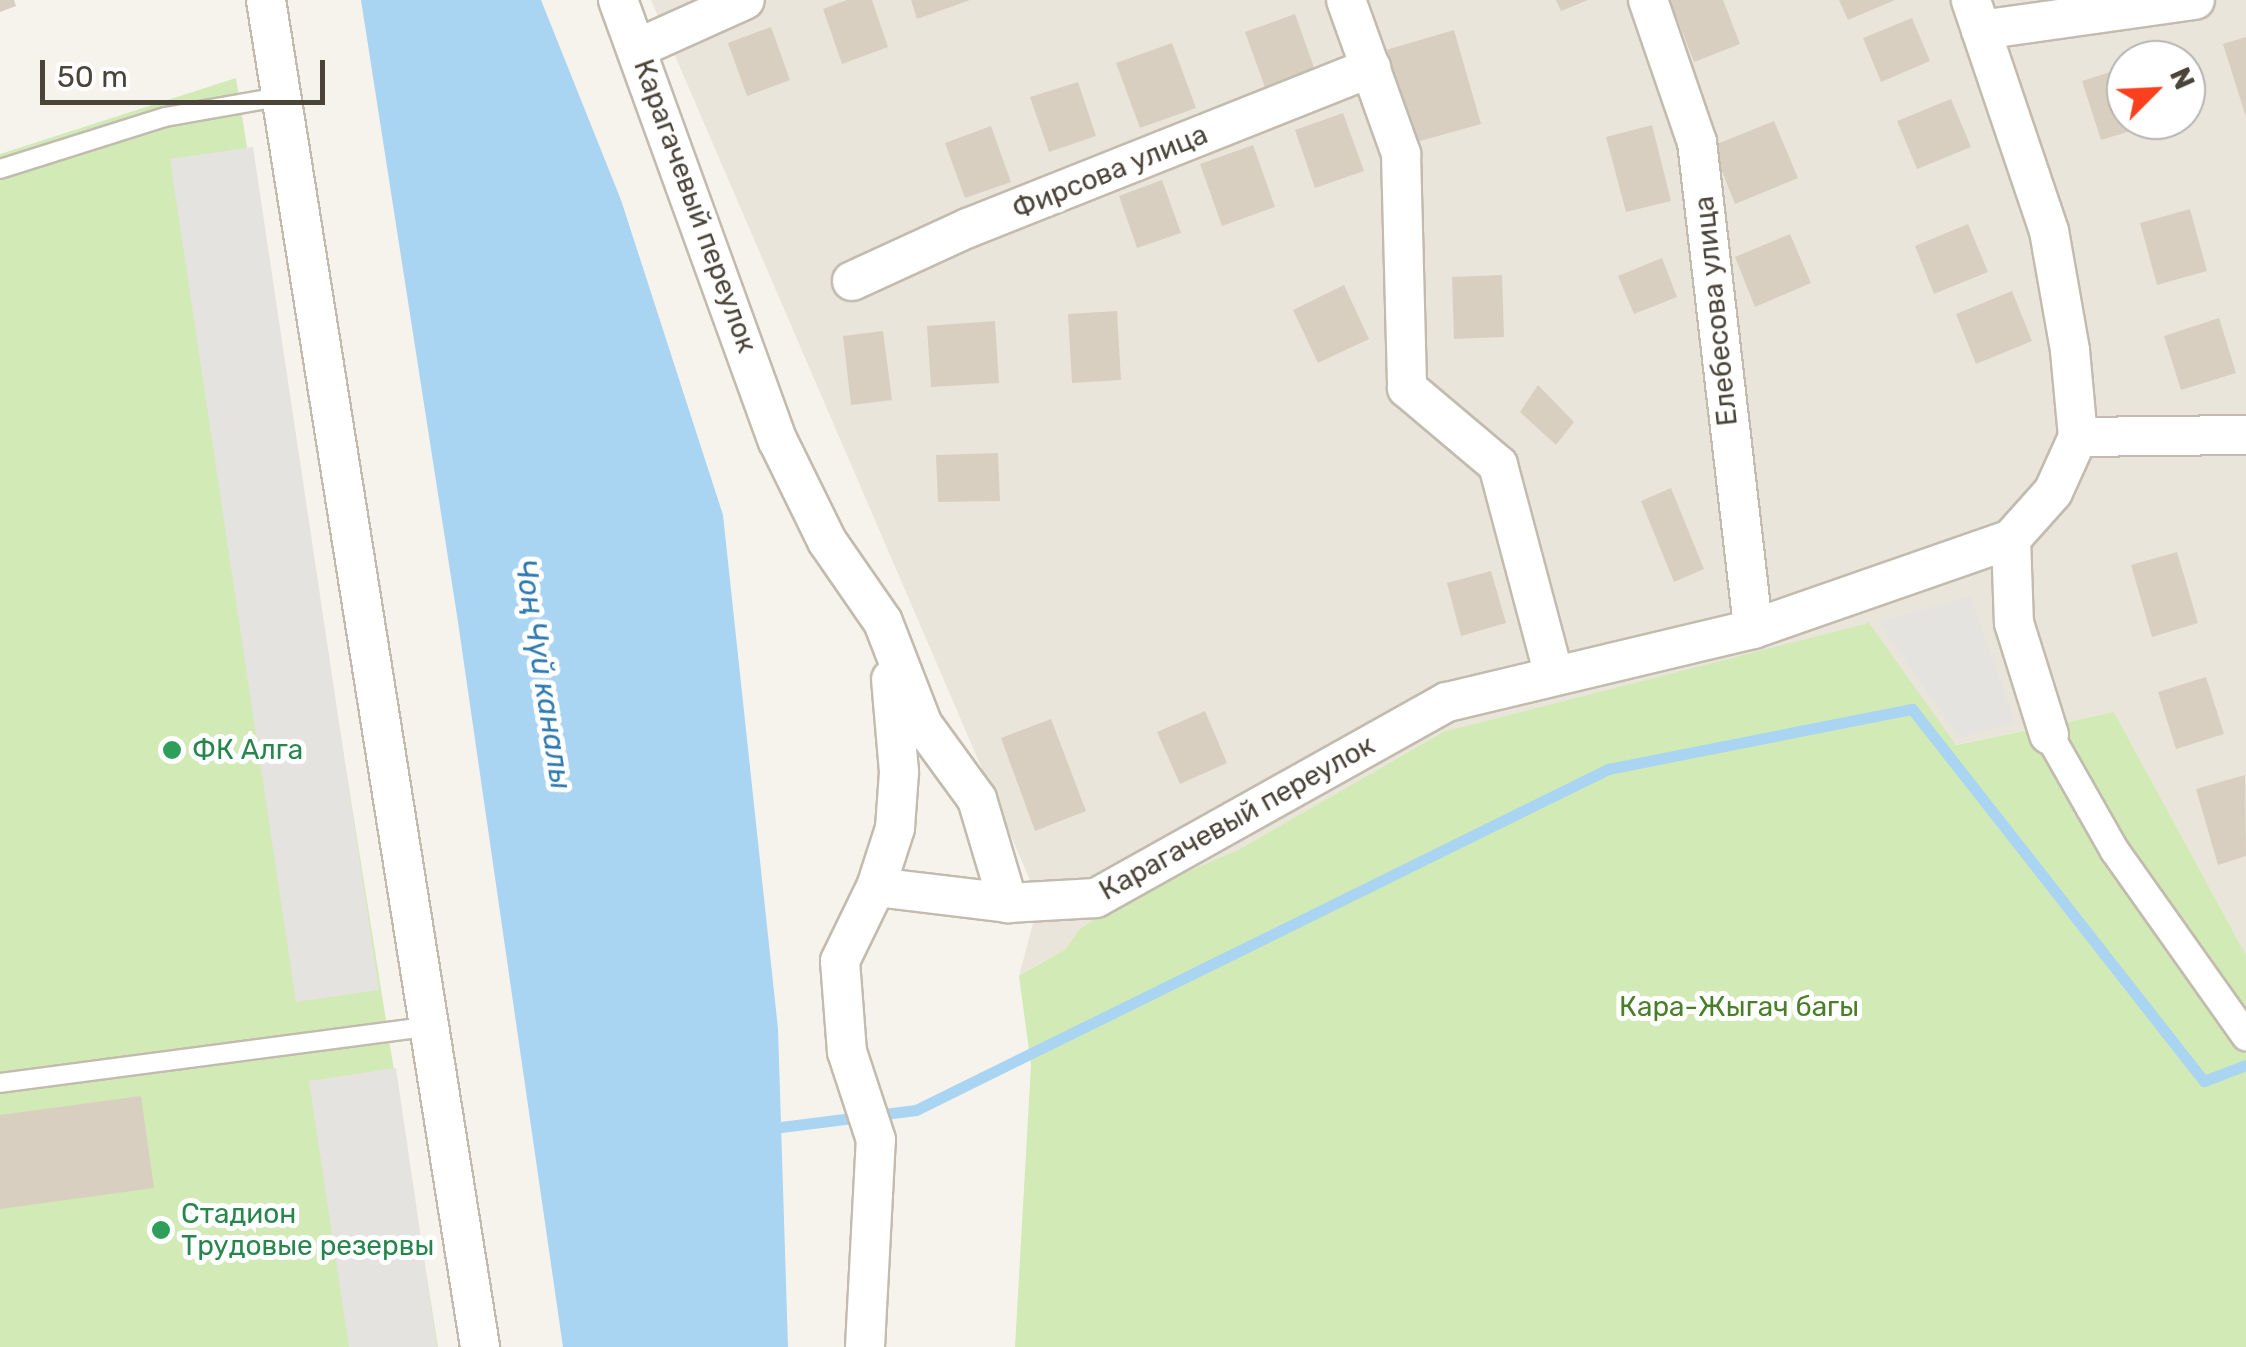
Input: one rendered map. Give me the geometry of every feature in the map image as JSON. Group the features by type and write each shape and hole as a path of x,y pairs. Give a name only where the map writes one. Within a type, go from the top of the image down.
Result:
{"street":[{"path":"266,0 285,96 480,1347"},
{"name":"Карагачевый переулок","path":"618,0 778,441 827,541 883,622 923,725 977,799 1008,903 1096,898 1447,702 1754,629 2011,539 2053,492 2078,437"},
{"path":"638,48 745,0"},
{"path":"1346,0 1401,154 1407,388 1498,465 1554,676"},
{"name":"Елебесова улица","path":"1648,0 1696,142 1754,629"},
{"path":"2196,0 1976,15 2049,231 2070,350 2078,437 2246,435"},
{"name":"Фирсова улица","path":"852,281 968,228 1372,68"},
{"path":"2011,539 2014,622 2049,735 2115,850 2246,1036"},
{"path":"865,1347 876,1140 847,1052 840,962 876,888 896,828 899,772 883,622"},
{"path":"876,888 1008,903"}],"lane":[{"path":"0,169 165,117 285,96"},
{"path":"0,1083 431,1026"}],"shaded area":[{"path":"651,0 2246,0 2246,955 2114,712 1955,745 1443,732 1019,976 1039,901"},
{"path":"253,147 379,990 296,1002 170,159"},
{"path":"1970,596 2015,722 1959,738 1878,622"},
{"path":"396,1068 437,1347 349,1347 309,1081"}],"green space":[{"name":"ФК Алга","path":"236,78 438,1347 0,1347 0,154"},
{"name":"Кара-Жыгач багы","path":"1869,623 1956,745 2114,712 2246,955 2246,1347 1015,1347 1031,1065 1019,976 1066,949 1079,930 1123,900 1238,850 1443,732"}],"water":[{"name":"Чоң Чүй каналы","path":"361,0 541,0 621,200 723,515 778,1029 788,1347 563,1347 458,622"}],"building":[{"path":"0,0 14,0 16,6 0,12"},
{"path":"847,0 872,0 888,47 842,64 823,9"},
{"path":"911,0 970,0 917,19"},
{"path":"1556,0 1588,0 1561,11"},
{"path":"1670,0 1723,0 1740,44 1694,62"},
{"path":"1839,0 1895,0 1848,20"},
{"path":"1295,14 1316,73 1266,90 1245,32"},
{"path":"1912,18 1930,61 1881,82 1863,38"},
{"path":"771,27 790,80 747,96 728,43"},
{"path":"1454,30 1481,124 1413,143 1386,50"},
{"path":"2246,37 2246,114 2245,114 2223,44"},
{"path":"1172,43 1196,108 1140,128 1116,63"},
{"path":"2106,73 2106,138 2101,140 2082,81"},
{"path":"1078,82 1096,136 1049,152 1030,97"},
{"path":"1951,99 1971,147 1917,169 1897,121"},
{"path":"1343,113 1364,171 1315,188 1295,130"},
{"path":"1774,121 1798,178 1735,204 1712,146"},
{"path":"1652,125 1671,201 1626,212 1606,137"},
{"path":"991,126 1011,182 965,198 945,143"},
{"path":"1253,145 1275,207 1222,226 1200,164"},
{"path":"1162,180 1181,233 1137,248 1119,196"},
{"path":"2190,209 2207,271 2157,285 2140,223"},
{"path":"1968,224 1988,272 1934,294 1915,246"},
{"path":"1790,234 1811,283 1755,307 1735,257"},
{"path":"1662,258 1677,297 1634,314 1618,276"},
{"path":"1502,275 1504,337 1454,339 1452,277"},
{"path":"1344,285 1369,339 1318,363 1293,310"},
{"path":"2012,291 2032,341 1976,364 1956,314"},
{"path":"1117,311 1121,380 1072,383 1068,314"},
{"path":"2219,318 2236,373 2181,390 2164,336"},
{"path":"995,321 999,383 931,387 927,326"},
{"path":"883,331 892,400 851,405 843,336"},
{"path":"1538,385 1574,422 1556,445 1520,412"},
{"path":"998,453 1000,501 938,502 936,455"},
{"path":"1671,488 1704,569 1674,582 1641,501"},
{"path":"2177,552 2198,623 2152,637 2131,565"},
{"path":"1491,571 1506,623 1461,636 1447,583"},
{"path":"2206,677 2224,734 2176,749 2158,692"},
{"path":"1205,711 1227,763 1180,784 1157,732"},
{"path":"1051,719 1086,811 1035,831 1001,738"},
{"path":"2245,775 2246,856 2218,865 2196,789"},
{"path":"141,1096 154,1188 0,1209 0,1115"}],"waterway":[{"path":"781,1127 916,1110 1608,769 1912,709 2204,1081 2246,1065"}],"place":[{"name":"ФК Алга","path":"172,750"},
{"name":"Стадион Трудовые резервы","path":"161,1230"}]}
